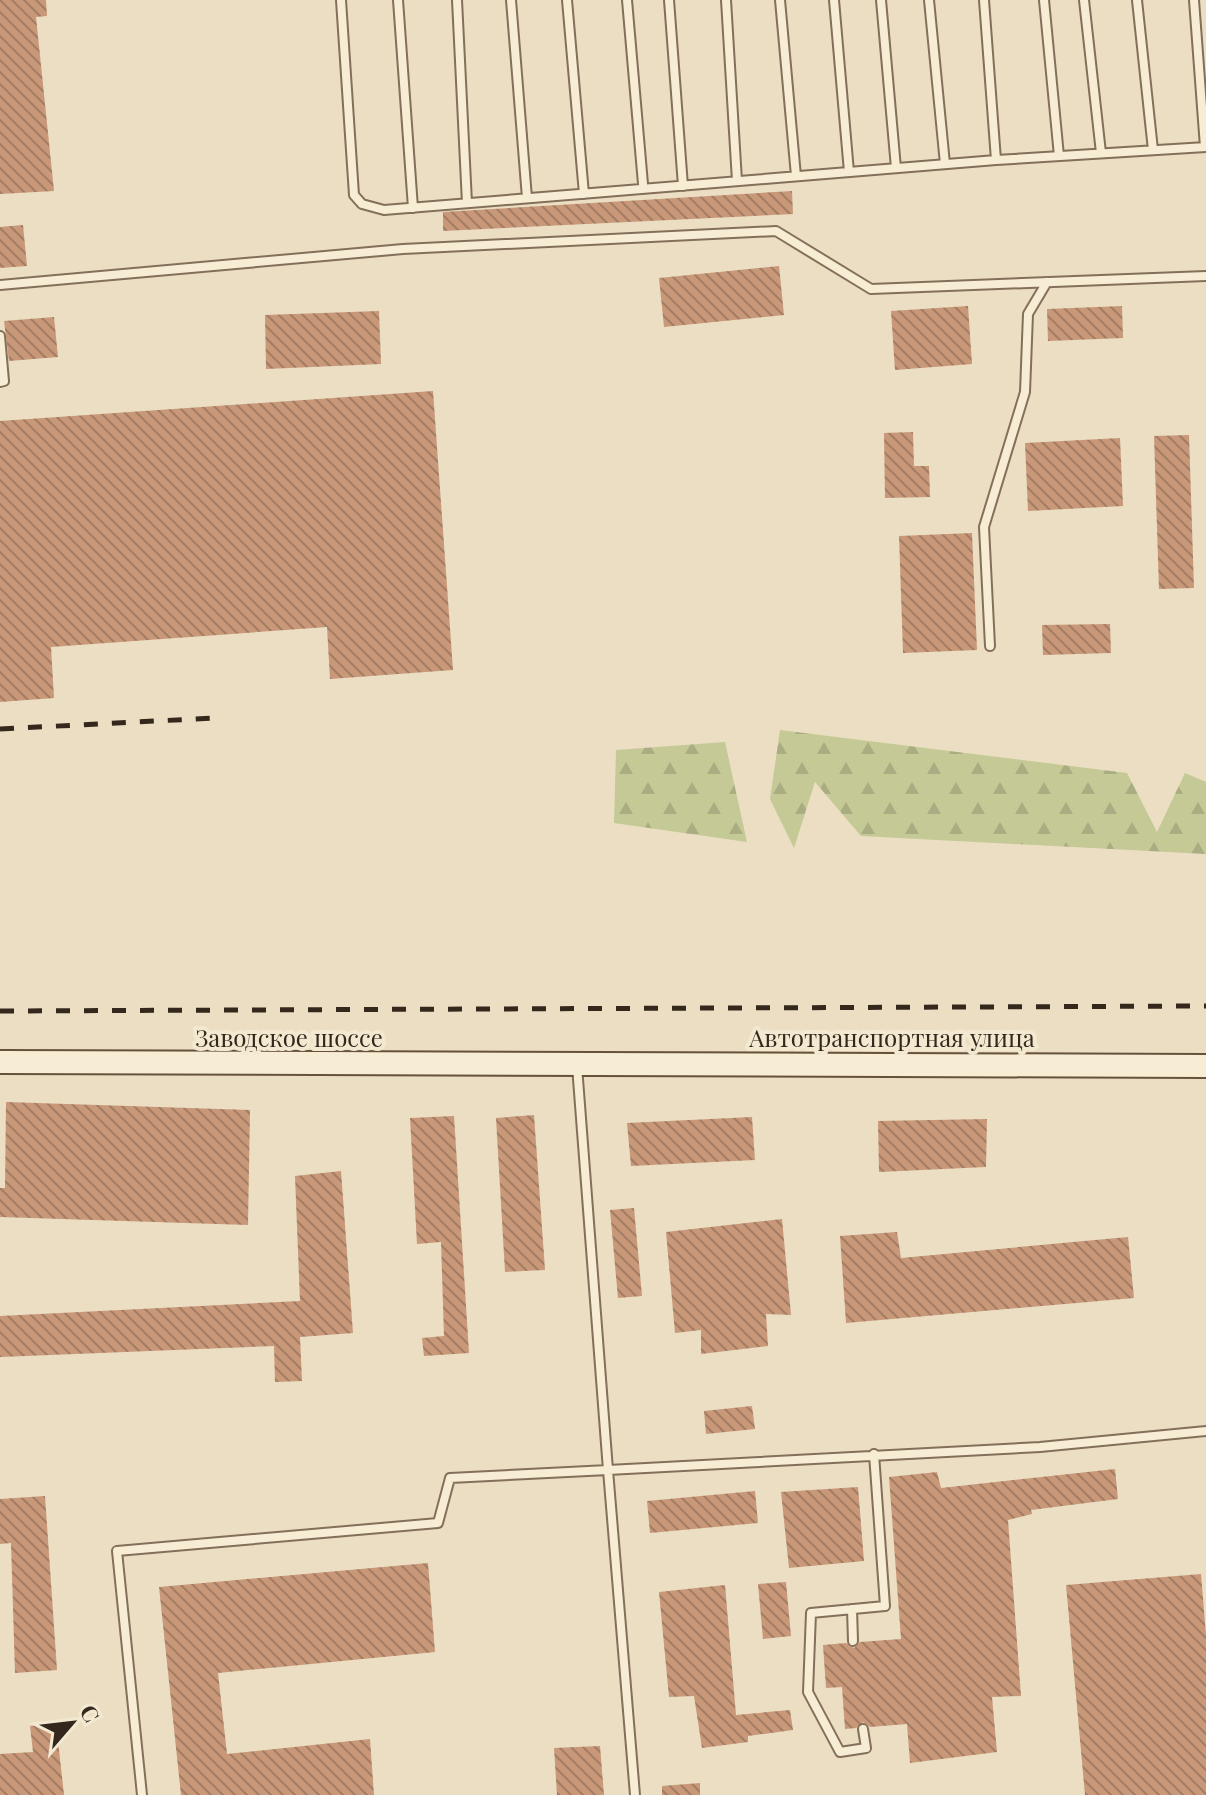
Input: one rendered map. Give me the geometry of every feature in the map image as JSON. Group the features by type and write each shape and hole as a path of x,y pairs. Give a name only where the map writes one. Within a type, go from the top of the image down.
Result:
{"main road":[{"name":"Заводское шоссе","path":"0,1062 577,1065"},
{"name":"Автотранспортная улица","path":"577,1065 1206,1066"}],"lane":[{"path":"341,0 354,195 362,204 384,210 996,160 1206,147 1194,0"},
{"path":"398,0 413,208"},
{"path":"457,0 467,203"},
{"path":"511,0 527,198"},
{"path":"567,0 584,194"},
{"path":"627,0 643,184"},
{"path":"669,0 683,186"},
{"path":"726,0 737,181"},
{"path":"780,0 796,176"},
{"path":"834,0 849,172"},
{"path":"881,0 896,168"},
{"path":"929,0 945,164"},
{"path":"984,0 996,160"},
{"path":"1044,0 1059,156"},
{"path":"1084,0 1101,153"},
{"path":"1137,0 1153,150"},
{"path":"0,285 403,249 776,231 871,289 1206,276"},
{"path":"990,646 984,527 1025,392 1028,314 1047,282"},
{"path":"0,336 4,381 0,382"},
{"path":"577,1065 635,1795"},
{"path":"142,1795 117,1551 438,1523 450,1478 1040,1447 1206,1431"},
{"path":"863,1729 866,1748 840,1752 808,1692 811,1613 885,1606 874,1454"},
{"path":"852,1609 853,1641"}],"green space":[{"path":"780,730 1127,773 1157,832 1185,773 1206,782 1206,854 861,836 815,782 794,848 770,799"},
{"path":"725,742 747,842 614,823 616,750"}],"building":[{"path":"0,0 46,0 47,16 36,17 54,191 0,194"},
{"path":"792,191 793,214 443,231 443,212"},
{"path":"23,225 27,266 0,268 0,227"},
{"path":"779,266 784,315 664,327 659,278"},
{"path":"968,306 972,364 895,370 891,311"},
{"path":"1122,306 1123,338 1048,341 1047,309"},
{"path":"379,311 381,364 266,369 265,315"},
{"path":"54,317 58,357 9,361 4,321"},
{"path":"433,391 453,670 330,679 327,627 51,647 54,698 0,702 0,421"},
{"path":"913,432 914,466 929,466 930,497 885,498 884,433"},
{"path":"1189,435 1194,588 1159,589 1154,436"},
{"path":"1120,438 1123,506 1028,511 1025,443"},
{"path":"972,533 977,650 903,653 899,536"},
{"path":"1110,624 1111,653 1043,655 1042,625"},
{"path":"6,1102 250,1110 248,1225 0,1217 0,1188 5,1188"},
{"path":"534,1115 545,1270 505,1272 496,1118"},
{"path":"454,1116 469,1353 424,1356 422,1338 444,1336 441,1242 417,1244 410,1118"},
{"path":"752,1117 755,1160 631,1166 627,1123"},
{"path":"987,1119 986,1167 879,1172 878,1121"},
{"path":"341,1171 353,1333 300,1337 302,1381 275,1382 274,1346 0,1357 0,1316 300,1301 295,1176"},
{"path":"634,1208 642,1296 618,1298 610,1210"},
{"path":"782,1219 791,1315 766,1314 768,1346 701,1354 701,1330 675,1333 666,1232"},
{"path":"897,1232 901,1258 1128,1237 1134,1298 846,1323 840,1236"},
{"path":"752,1406 755,1429 706,1434 704,1411"},
{"path":"1115,1469 1118,1499 1031,1510 1032,1514 1008,1520 1021,1696 992,1697 997,1752 910,1763 907,1724 870,1727 863,1722 856,1728 845,1729 842,1687 826,1688 823,1645 846,1643 854,1648 860,1642 901,1639 889,1477 937,1472 941,1488"},
{"path":"858,1487 864,1561 789,1568 781,1492"},
{"path":"755,1491 758,1523 650,1533 647,1501"},
{"path":"45,1496 57,1670 15,1673 11,1543 0,1544 0,1499"},
{"path":"428,1563 435,1652 218,1673 227,1754 370,1739 374,1795 181,1795 159,1587"},
{"path":"1201,1574 1206,1635 1206,1795 1085,1795 1066,1585"},
{"path":"786,1582 791,1636 763,1639 758,1584"},
{"path":"725,1585 736,1715 790,1710 793,1730 748,1736 748,1742 702,1748 694,1696 669,1697 659,1592"},
{"path":"56,1723 64,1795 0,1795 0,1754 33,1752 30,1726"},
{"path":"600,1746 604,1795 557,1795 554,1748"},
{"path":"700,1783 700,1795 662,1795 662,1786"}],"railway":[{"path":"0,729 214,718"},
{"path":"0,1011 1206,1006"}]}
